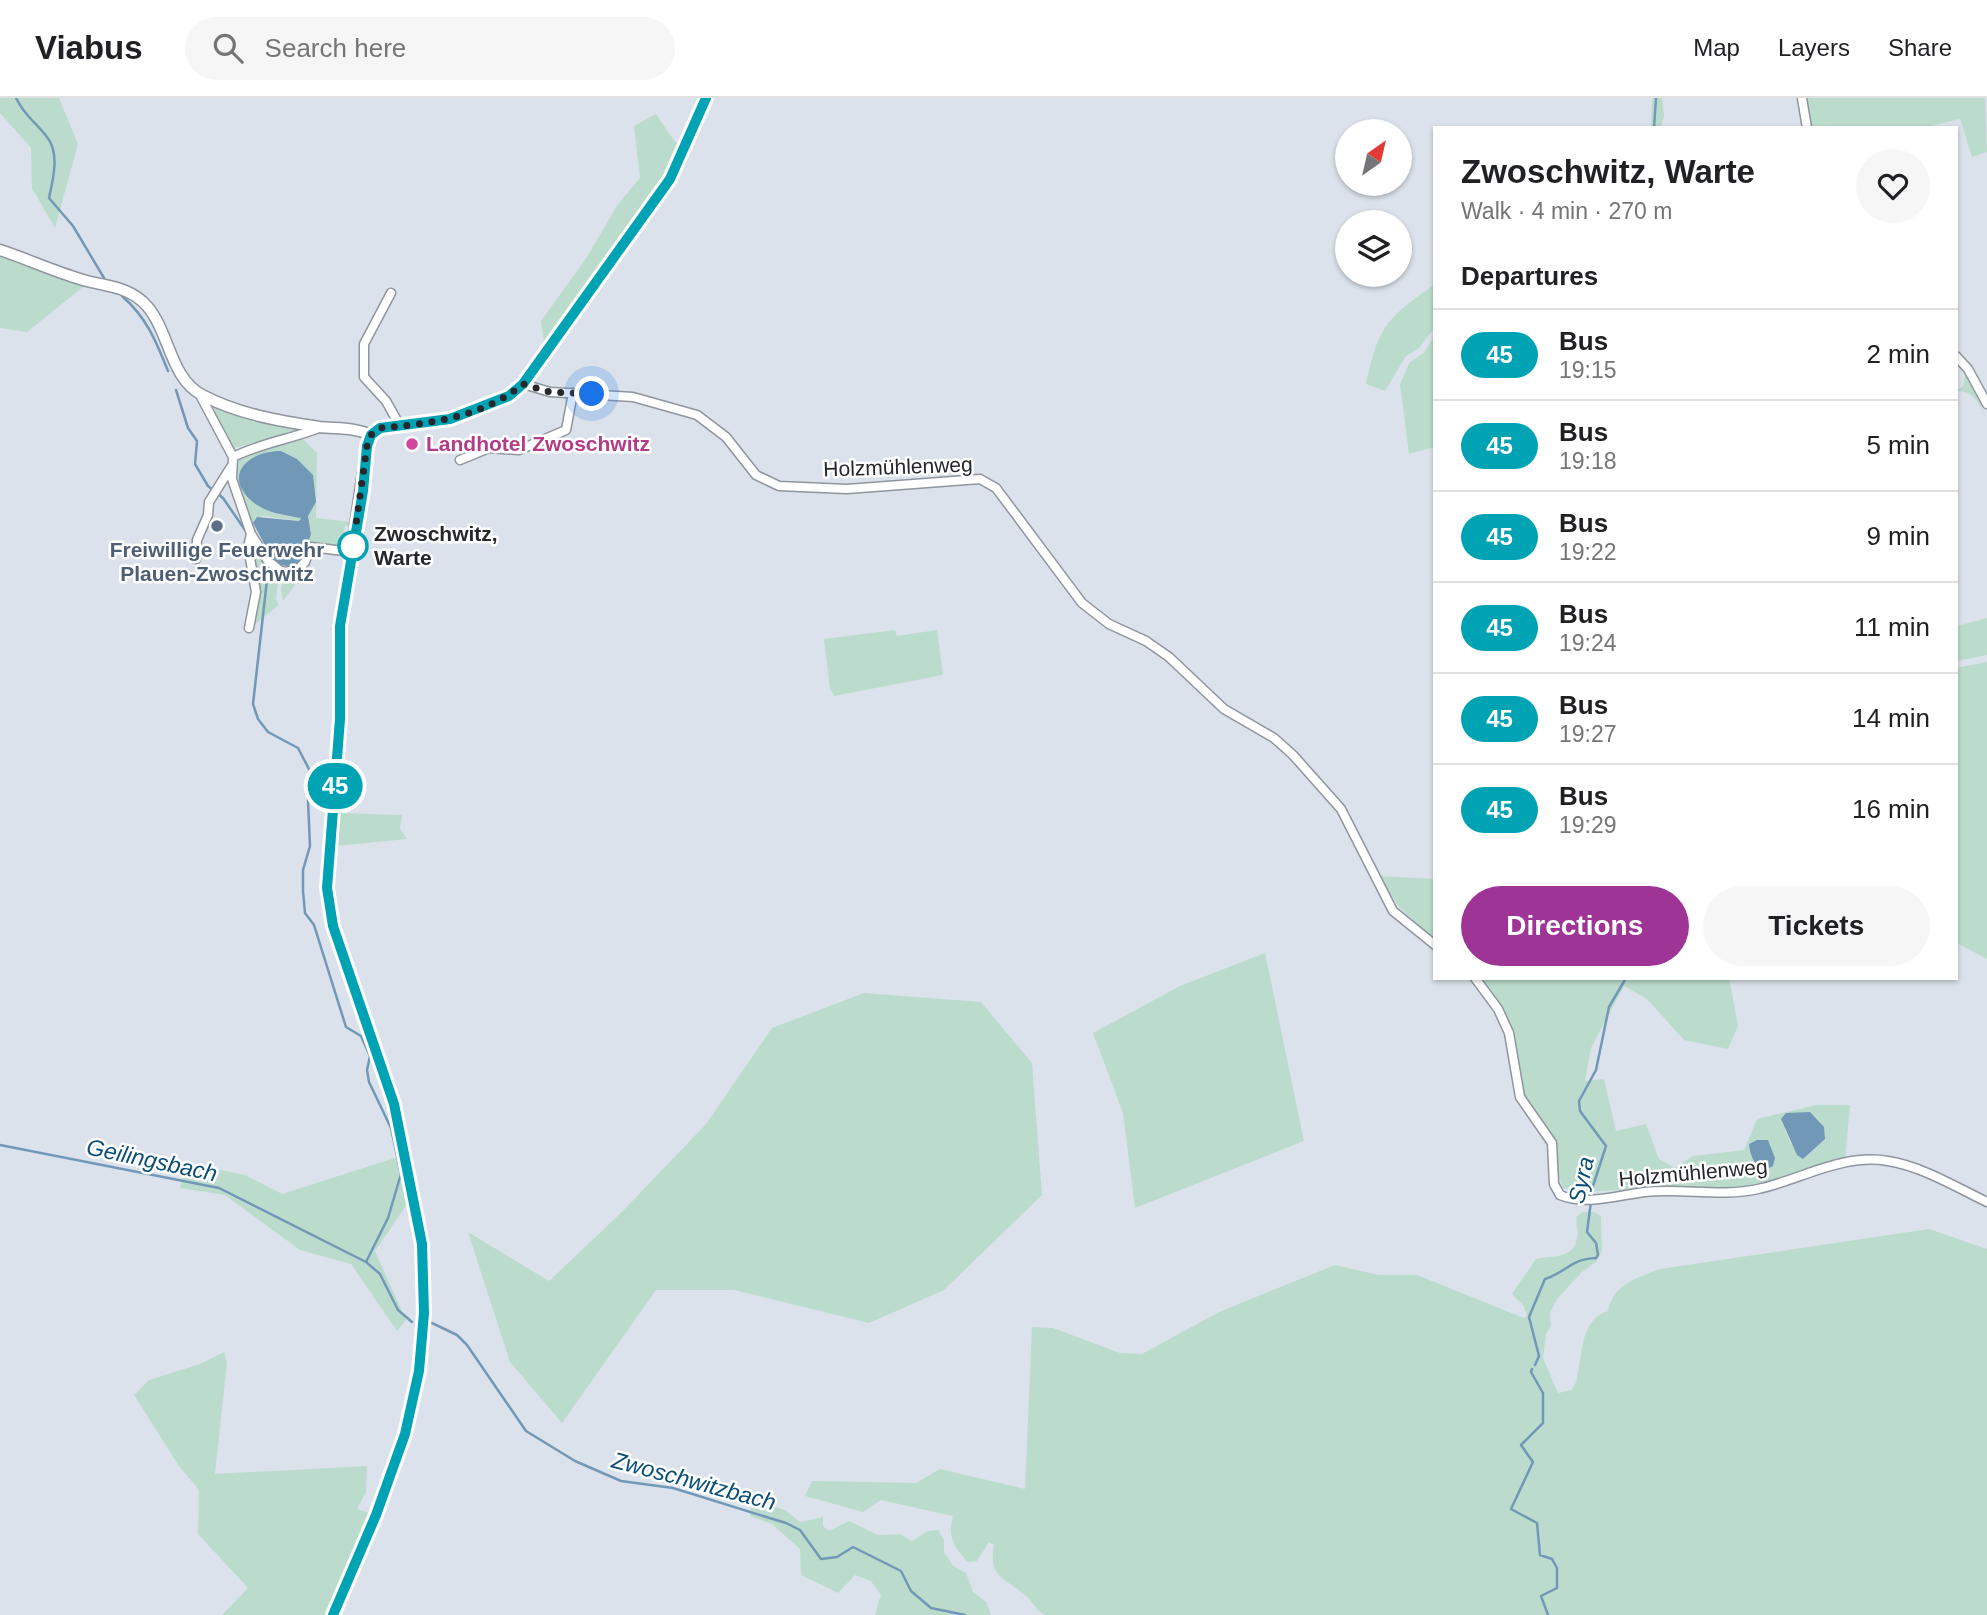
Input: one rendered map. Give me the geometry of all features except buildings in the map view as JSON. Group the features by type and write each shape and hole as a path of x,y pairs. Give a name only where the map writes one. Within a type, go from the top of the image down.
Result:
{"street":[{"path":"333,1615 376,1515 405,1434 419,1371 425,1293 422,1244 394,1104 333,926 327,888 340,719 340,626 371,435 380,428 460,416 509,396 523,384 670,179 706,98"},
{"path":"1802,98 1807,126"},
{"path":"0,250 37,261 81,279 122,288 134,294 148,307 163,330 187,385 199,393 237,410 321,427 353,429 371,435"},
{"path":"391,293 364,344 364,377 386,401 400,426"},
{"path":"1958,359 1985,394 1987,404"},
{"name":"Holzmühlenweg","path":"523,384 550,392 633,397 697,415 726,437 756,475 779,486 847,489 980,479 996,488 1082,603 1109,624 1146,641 1169,657 1224,709 1274,738 1293,755 1341,809 1393,911 1433,943"},
{"path":"199,393 233,457 231,467 235,492 251,534 268,561 282,572 297,571 305,562 310,547 352,552"},
{"path":"460,460 489,448 519,450 566,430 573,393"},
{"path":"233,457 251,448 294,438 321,427"},
{"path":"196,559 197,540 208,515 209,502 231,467"},
{"path":"249,628 256,592 248,547 251,534"},
{"name":"Holzmühlenweg","path":"1476,980 1498,1009 1509,1033 1520,1097 1552,1143 1552,1175 1560,1195 1599,1199 1646,1192 1755,1190 1845,1162 1868,1160 1889,1161 1912,1168 1987,1202"}],"green space":[{"path":"0,98 59,98 78,144 55,228 32,188 31,148 0,113"},
{"path":"1652,98 1662,98 1664,116 1661,126 1651,126"},
{"path":"1806,98 1985,98 1987,152 1972,157 1960,119 1930,126 1810,126"},
{"path":"656,114 675,142 686,146 670,179 545,352 541,321 587,257 618,204 640,178 634,126"},
{"path":"0,250 88,283 27,332 0,328"},
{"path":"1433,285 1433,330 1419,348 1406,356 1385,391 1366,384 1375,348 1381,336 1395,315"},
{"path":"1433,338 1433,448 1409,454 1400,384 1410,362 1424,353"},
{"path":"1958,363 1976,390 1987,423 1980,405 1973,397 1958,391 1963,386 1965,376"},
{"path":"214,407 304,429 234,448 211,410"},
{"path":"302,438 317,453 316,518 351,522 350,526 345,525 342,549 307,544 311,533 308,515 277,514 301,518 300,521 263,516 253,523 258,536 239,496 235,474 236,464 241,456"},
{"path":"253,543 264,562 279,574 276,599 279,605 254,625"},
{"path":"284,576 298,581 283,601 281,589"},
{"path":"1987,618 1987,655 1958,661 1958,626"},
{"path":"895,630 897,636 937,630 943,675 834,696 830,689 824,639"},
{"path":"1987,662 1987,959 1958,944 1958,668"},
{"path":"339,813 402,815 400,829 407,839 336,846"},
{"path":"1379,876 1433,879 1433,938 1399,907"},
{"path":"1265,953 1304,1141 1135,1208 1123,1113 1093,1033 1180,986"},
{"path":"1483,980 1729,980 1738,1026 1728,1049 1684,1040 1647,999 1624,986 1591,1048 1585,1081 1604,1079 1616,1131 1646,1124 1659,1159 1675,1168 1693,1156 1744,1150 1757,1119 1816,1105 1850,1105 1845,1162 1755,1190 1648,1188 1586,1192 1563,1188 1555,1168 1556,1143 1520,1090 1521,1073 1509,1023","holes":["1781,1119 1825,1139 1803,1159 1790,1142"]},
{"path":"864,993 981,1002 1032,1063 1042,1195 944,1290 869,1323 734,1290 656,1290 562,1423 510,1362 468,1232 549,1281 622,1212 706,1124 772,1028"},
{"path":"404,1155 412,1197 375,1251 406,1320 397,1331 351,1264 300,1250 225,1195 180,1188 186,1163 245,1175 282,1194"},
{"path":"1583,1212 1594,1212 1601,1216 1602,1250 1596,1262 1582,1272 1557,1299 1550,1313 1551,1326 1546,1334 1543,1358 1558,1393 1572,1390 1587,1331 1592,1322 1608,1311 1615,1294 1627,1283 1660,1269 1929,1229 1987,1249 1987,1615 1045,1615 996,1571 994,1545 989,1542 977,1561 968,1562 963,1557 951,1536 953,1516 881,1500 863,1512 805,1496 812,1481 916,1483 940,1469 1025,1489 1032,1327 1053,1328 1120,1353 1142,1354 1219,1312 1335,1265 1379,1275 1417,1275 1524,1318 1527,1316 1524,1306 1512,1294 1536,1259 1561,1255 1571,1250 1577,1235 1577,1216"},
{"path":"224,1352 227,1362 215,1474 367,1466 366,1492 357,1509 376,1515 333,1615 222,1615 248,1588 198,1534 199,1490 179,1466 134,1395 149,1380 200,1364"},
{"path":"763,1503 785,1510 800,1522 823,1517 823,1526 829,1531 849,1521 878,1535 900,1534 912,1541 928,1531 938,1530 944,1540 944,1552 953,1566 966,1573 973,1592 986,1602 991,1615 875,1615 881,1595 871,1581 855,1575 838,1593 801,1575 800,1549 772,1524 750,1516 751,1508"}],"water":[{"path":"281,451 297,459 313,475 316,502 308,516 311,534 302,562 292,567 275,564 253,523 257,517 299,521 301,518 258,506 244,492 239,474 249,460 258,455"},
{"path":"1810,1112 1824,1127 1825,1139 1803,1159 1797,1155 1781,1119 1786,1113"},
{"path":"1757,1140 1768,1140 1775,1158 1773,1166 1765,1170 1755,1163 1750,1152 1749,1144"}],"waterway":[{"name":"Zwoschwitzbach","path":"16,98 51,143 54,167 49,198 73,226 104,278"},
{"name":"Syra","path":"1654,126 1656,98"},
{"name":"Zwoschwitzbach","path":"122,296 144,321 168,371"},
{"name":"Zwoschwitzbach","path":"176,390 188,428 197,441 195,464 208,486 223,498 245,530"},
{"name":"Zwoschwitzbach","path":"256,548 268,571 253,704 258,719 268,732 298,748 310,771 310,846 303,870 305,913 314,925 346,1027 361,1036 370,1056 367,1070 369,1082 391,1128 401,1174 388,1218 366,1262 380,1274 398,1310 412,1322"},
{"name":"Syra","path":"1535,1365 1539,1356 1529,1317 1545,1279 1574,1263 1596,1258 1598,1255 1596,1243 1587,1232 1593,1186 1606,1146 1580,1111 1579,1101 1596,1070 1609,1007 1625,980"},
{"name":"Geilingsbach","path":"0,1145 219,1188 366,1262"},
{"name":"Zwoschwitzbach","path":"432,1323 457,1335 467,1345 526,1431 575,1461 621,1481 673,1488 786,1523 800,1530 821,1559 837,1557 853,1547 901,1571 911,1591 931,1608 965,1615"},
{"name":"Syra","path":"1532,1369 1531,1372 1543,1393 1543,1423 1521,1445 1533,1462 1511,1509 1537,1523 1540,1555 1552,1559 1557,1568 1557,1588 1541,1596 1548,1615"}],"bus line":[{"name":"45","path":"333,1615 376,1515 405,1434 419,1371 424,1313 422,1244 394,1104 333,926 327,888 340,719 340,626 363,491 367,446 371,435 380,428 450,419 509,396 523,384 670,179 706,98"}],"place":[{"name":"Landhotel Zwoschwitz","path":"412,444"},
{"name":"Freiwillige Feuerwehr Plauen-Zwoschwitz","path":"217,526"},
{"name":"Zwoschwitz, Warte","path":"353,546"}],"route":[{"path":"353,546 363,491 367,446 374,431 450,419 509,396 523,384 550,392 592,394"}]}
